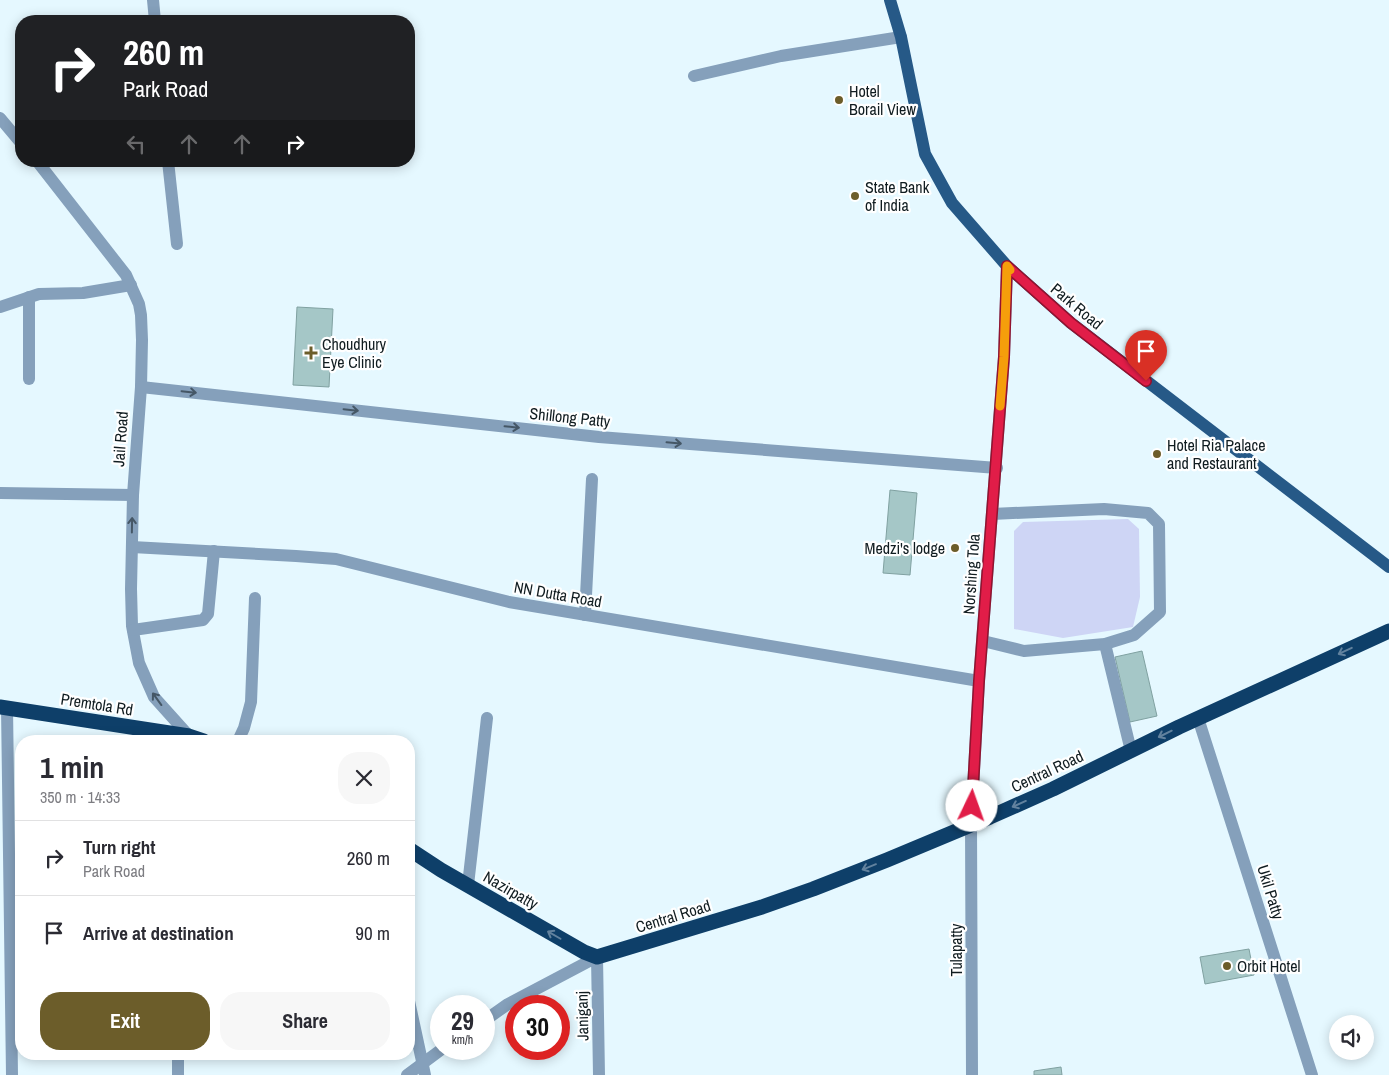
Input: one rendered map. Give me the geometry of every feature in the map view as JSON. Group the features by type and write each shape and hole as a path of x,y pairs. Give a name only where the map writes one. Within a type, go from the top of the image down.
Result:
{"highway":[{"name":"Central Road","path":"597,957 813,890 887,860 1053,789 1198,718 1389,631"},
{"name":"Premtola Rd","path":"4,707 166,735"},
{"name":"Nazirpatty","path":"415,853 584,952 597,957"}],"main road":[{"name":"Park Road","path":"890,0 901,37 925,154 952,203 1007,266 1071,323 1389,567"}],"street":[{"path":"153,0 154,15"},
{"path":"694,76 781,56 901,37"},
{"path":"0,118 15,136"},
{"name":"Jail Road","path":"42,167 112,258 136,295 141,315 141,386 132,495 131,590 133,630 139,663 154,697 186,735"},
{"path":"169,167 177,244"},
{"name":"Norshing Tola","path":"971,824 979,681 997,468 1004,357 1007,266"},
{"path":"0,307 39,294 83,293 131,285"},
{"path":"29,297 30,379"},
{"name":"Shillong Patty","path":"141,386 599,437 997,468"},
{"path":"585,615 592,479"},
{"path":"0,493 132,495"},
{"path":"982,641 1024,651 1105,644 1134,635 1160,612 1159,524 1148,513 1104,509 992,514"},
{"name":"NN Dutta Road","path":"132,547 336,559 509,602 979,681"},
{"path":"133,630 203,620 208,614 214,551"},
{"path":"241,735 251,702 255,598"},
{"path":"1105,644 1131,751"},
{"path":"4,707 15,878"},
{"path":"468,885 486,718"},
{"name":"Ukil Patty","path":"1198,718 1312,1075"},
{"name":"Tulapatty","path":"971,824 972,1075"},
{"path":"12,1075 15,938"},
{"path":"495,1013 508,1004 597,957"},
{"name":"Janiganj","path":"597,957 599,1075"},
{"path":"408,1075 423,1069 415,1030"},
{"path":"178,1060 178,1075"}],"water":[{"path":"1128,519 1139,529 1140,597 1133,627 1063,638 1014,629 1014,531 1023,522"}],"building":[{"path":"297,307 333,309 329,387 293,385"},
{"path":"890,490 917,493 910,575 883,573"},
{"path":"1142,651 1157,716 1130,722 1115,657"},
{"name":"Orbit Hotel","path":"1249,949 1254,975 1205,984 1200,957"},
{"path":"1061,1067 1062,1075 1034,1075 1034,1071"}],"slow traffic":[{"path":"1000,406 1004,357 1007,266 1010,270"}],"place":[{"name":"Hotel Borail View","path":"839,100"},
{"name":"State Bank of India","path":"855,196"},
{"name":"Choudhury Eye Clinic","path":"311,353"},
{"name":"Hotel Ria Palace and Restaurant","path":"1157,454"},
{"name":"Medzi's lodge","path":"955,548"},
{"name":"Orbit Hotel","path":"1227,966"}],"route":[{"path":"972,806 979,681 997,468 1004,357 1007,266 1071,323 1146,381"}]}
